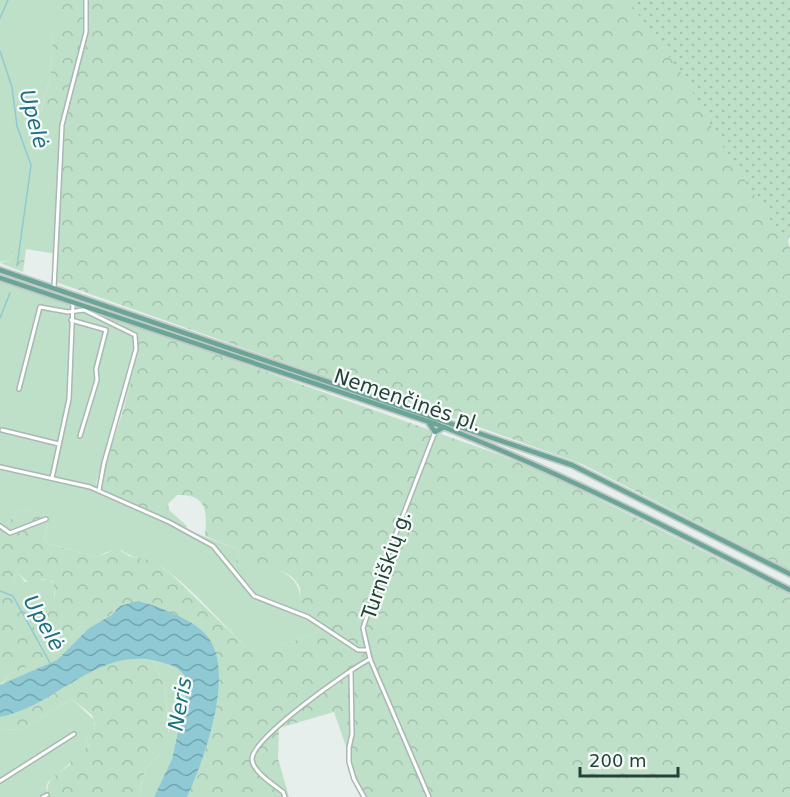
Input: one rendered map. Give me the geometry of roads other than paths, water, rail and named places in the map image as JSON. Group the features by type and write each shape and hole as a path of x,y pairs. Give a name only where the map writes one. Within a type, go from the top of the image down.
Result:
{"main road":[{"name":"Nemenčinės pl.","path":"0,270 572,465 790,574"},
{"name":"Nemenčinės pl.","path":"0,278 480,441 555,472 790,590"},
{"path":"367,401 369,395"},
{"path":"429,422 435,432 444,428"},
{"path":"480,441 483,434"},
{"path":"704,546 709,534"}],"street":[{"path":"54,288 63,117 86,32 86,0"},
{"path":"52,478 69,399 73,301"},
{"path":"19,388 40,307 71,312 84,310 135,335 137,343 127,386 104,462 99,490"},
{"path":"71,320 106,330 96,369 97,380 80,436"},
{"path":"2,430 59,444"},
{"name":"Turniškių g.","path":"429,797 370,659 363,628 435,432"},
{"path":"0,467 99,490 207,543 257,598 308,617 358,650 367,650"},
{"path":"0,526 10,533 46,519"},
{"path":"285,797 283,792 255,766 252,758 254,752 263,738 321,689 370,659"},
{"path":"351,672 352,734 349,762 364,797"},
{"path":"0,781 74,734"}],"water":[{"path":"138,601 167,611 196,626 210,640 217,656 218,697 214,719 187,797 154,797 172,759 188,686 184,675 171,665 143,659 122,660 81,677 22,710 0,717 0,685 57,660 89,628 110,616 120,606"}],"waterway":[{"name":"Upelė","path":"0,18 8,0"},
{"name":"Upelė","path":"0,51 12,87 17,126 31,165 17,266"},
{"name":"Upelė","path":"0,318 10,293"},
{"name":"Upelė","path":"0,591 13,596 50,663"}],"water label":[{"name":"Neris","path":"180,704"}]}
